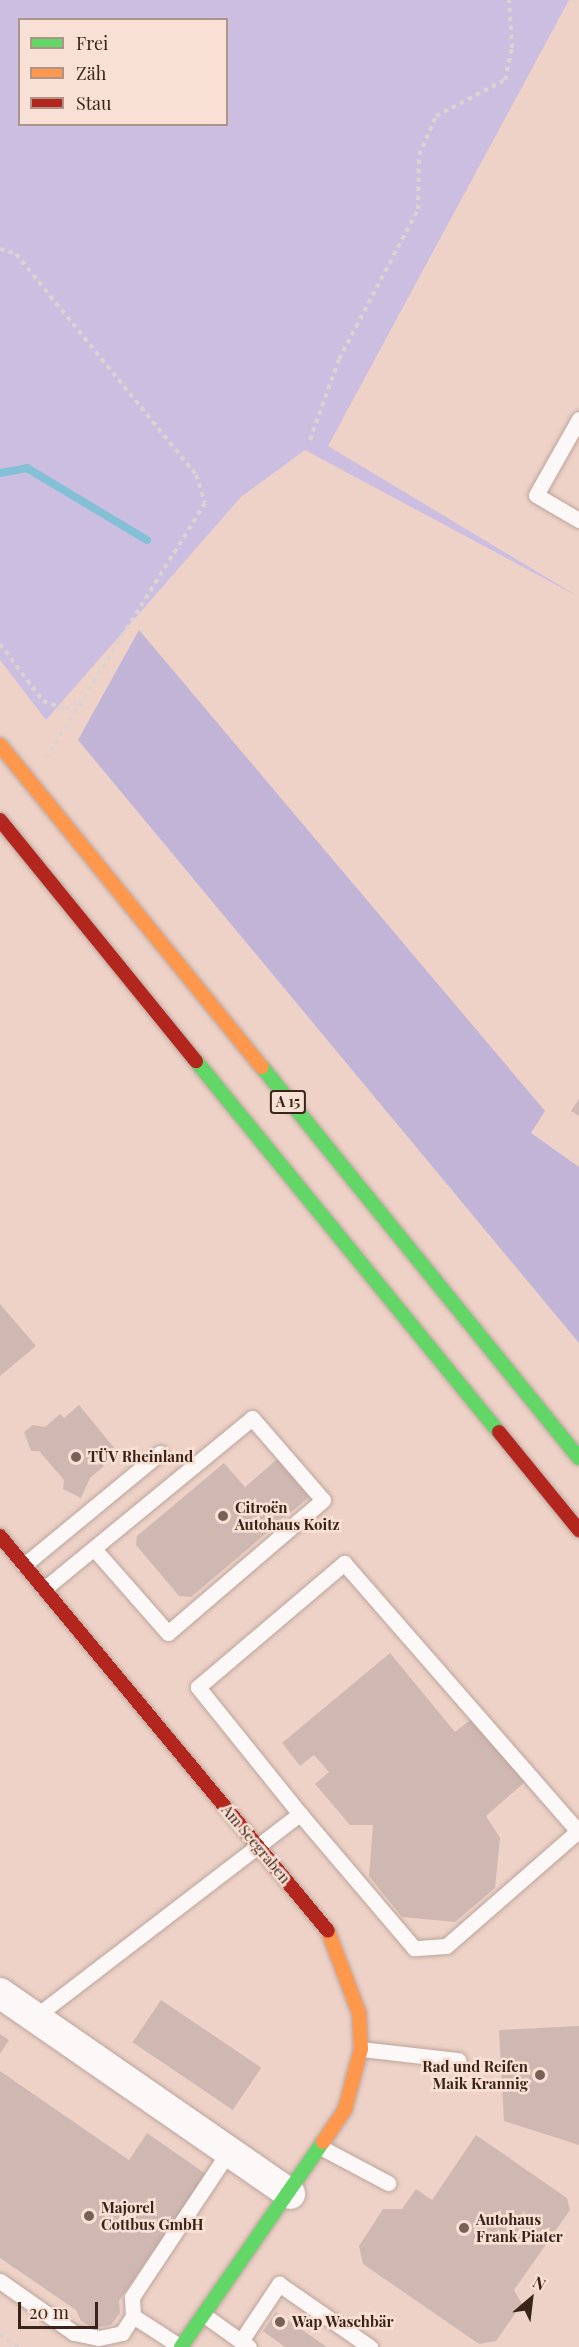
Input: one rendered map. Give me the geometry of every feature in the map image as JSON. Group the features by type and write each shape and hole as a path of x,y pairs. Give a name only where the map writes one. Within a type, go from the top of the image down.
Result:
{"main road":[{"name":"A 15","path":"0,745 579,1458"},
{"name":"A 15","path":"0,820 579,1530"},
{"name":"Am Seegraben","path":"0,1536 336,1941 357,2002 361,2049 352,2093 322,2148 181,2347"}],"street":[{"path":"0,1993 290,2194"}],"lane":[{"path":"579,419 536,495 579,520"},
{"path":"44,1589 95,1550 252,1418 323,1500 168,1633 95,1550"},
{"path":"24,1566 160,1453"},
{"path":"344,1563 578,1832 446,1946 414,1948 300,1814 198,1687 344,1563"},
{"path":"35,2017 300,1814"},
{"path":"361,2049 458,2060"},
{"path":"322,2148 388,2183"},
{"path":"0,2281 74,2333 99,2338 122,2333 133,2316 132,2297 229,2151"},
{"path":"204,2315 245,2344 279,2284 370,2347"},
{"path":"133,2316 181,2347"}],"path":[{"path":"310,440 339,359 418,209 419,155 436,116 505,80 512,48 509,0"},
{"path":"0,249 16,254 188,466 205,503 44,763"},
{"path":"0,644 43,701 65,708 81,700"},
{"path":"0,2334 19,2347"}],"shaded area":[{"path":"0,0 569,0 328,446 579,597 305,450 241,497 46,720 0,660"},
{"path":"139,630 545,1111 531,1133 579,1167 579,1343 78,740"}],"building":[{"path":"579,1099 579,1116 571,1111"},
{"path":"0,1304 36,1346 0,1376"},
{"name":"TÜV Rheinland","path":"79,1405 116,1450 101,1463 104,1466 90,1478 81,1498 63,1489 64,1480 39,1451 31,1451 24,1432 33,1425 45,1427 60,1414 64,1418"},
{"name":"Citroën Autohaus Koitz","path":"277,1459 309,1497 191,1597 179,1596 136,1545 137,1536 224,1463 245,1487"},
{"path":"390,1653 455,1732 474,1717 527,1780 486,1816 500,1838 495,1888 455,1922 402,1917 369,1876 373,1825 350,1825 315,1784 329,1772 314,1755 300,1766 282,1743"},
{"path":"161,2000 261,2068 233,2110 132,2042"},
{"name":"Rad und Reifen Maik Krannig","path":"579,2026 579,2145 504,2121 499,2030"},
{"path":"0,2034 9,2040 0,2054"},
{"name":"Majorel Cottbus GmbH","path":"0,2071 129,2160 147,2133 206,2174 119,2301 120,2313 111,2325 93,2328 81,2321 76,2310 0,2258"},
{"name":"Autohaus Frank Piater","path":"476,2135 567,2198 570,2210 514,2290 522,2304 496,2341 479,2344 363,2264 359,2246 383,2209 402,2209 416,2189 432,2200"},
{"name":"Wap Waschbär","path":"276,2312 327,2347 285,2347 263,2331"}],"waterway":[{"path":"0,473 27,468 147,540"}],"traffic: fast":[{"path":"196,1061 499,1432"},
{"path":"262,1067 579,1458"},
{"path":"181,2347 323,2142"}],"traffic: slow":[{"path":"0,745 262,1067"},
{"path":"323,2142 345,2109 361,2049 359,2013 328,1931"}],"traffic: jam":[{"path":"0,820 196,1061"},
{"path":"499,1432 579,1530"},
{"path":"0,1536 328,1931"}],"place":[{"name":"TÜV Rheinland","path":"76,1457"},
{"name":"Citroën Autohaus Koitz","path":"223,1516"},
{"name":"Rad und Reifen Maik Krannig","path":"540,2075"},
{"name":"Majorel Cottbus GmbH","path":"89,2216"},
{"name":"Autohaus Frank Piater","path":"464,2228"},
{"name":"Wap Waschbär","path":"280,2322"}]}
